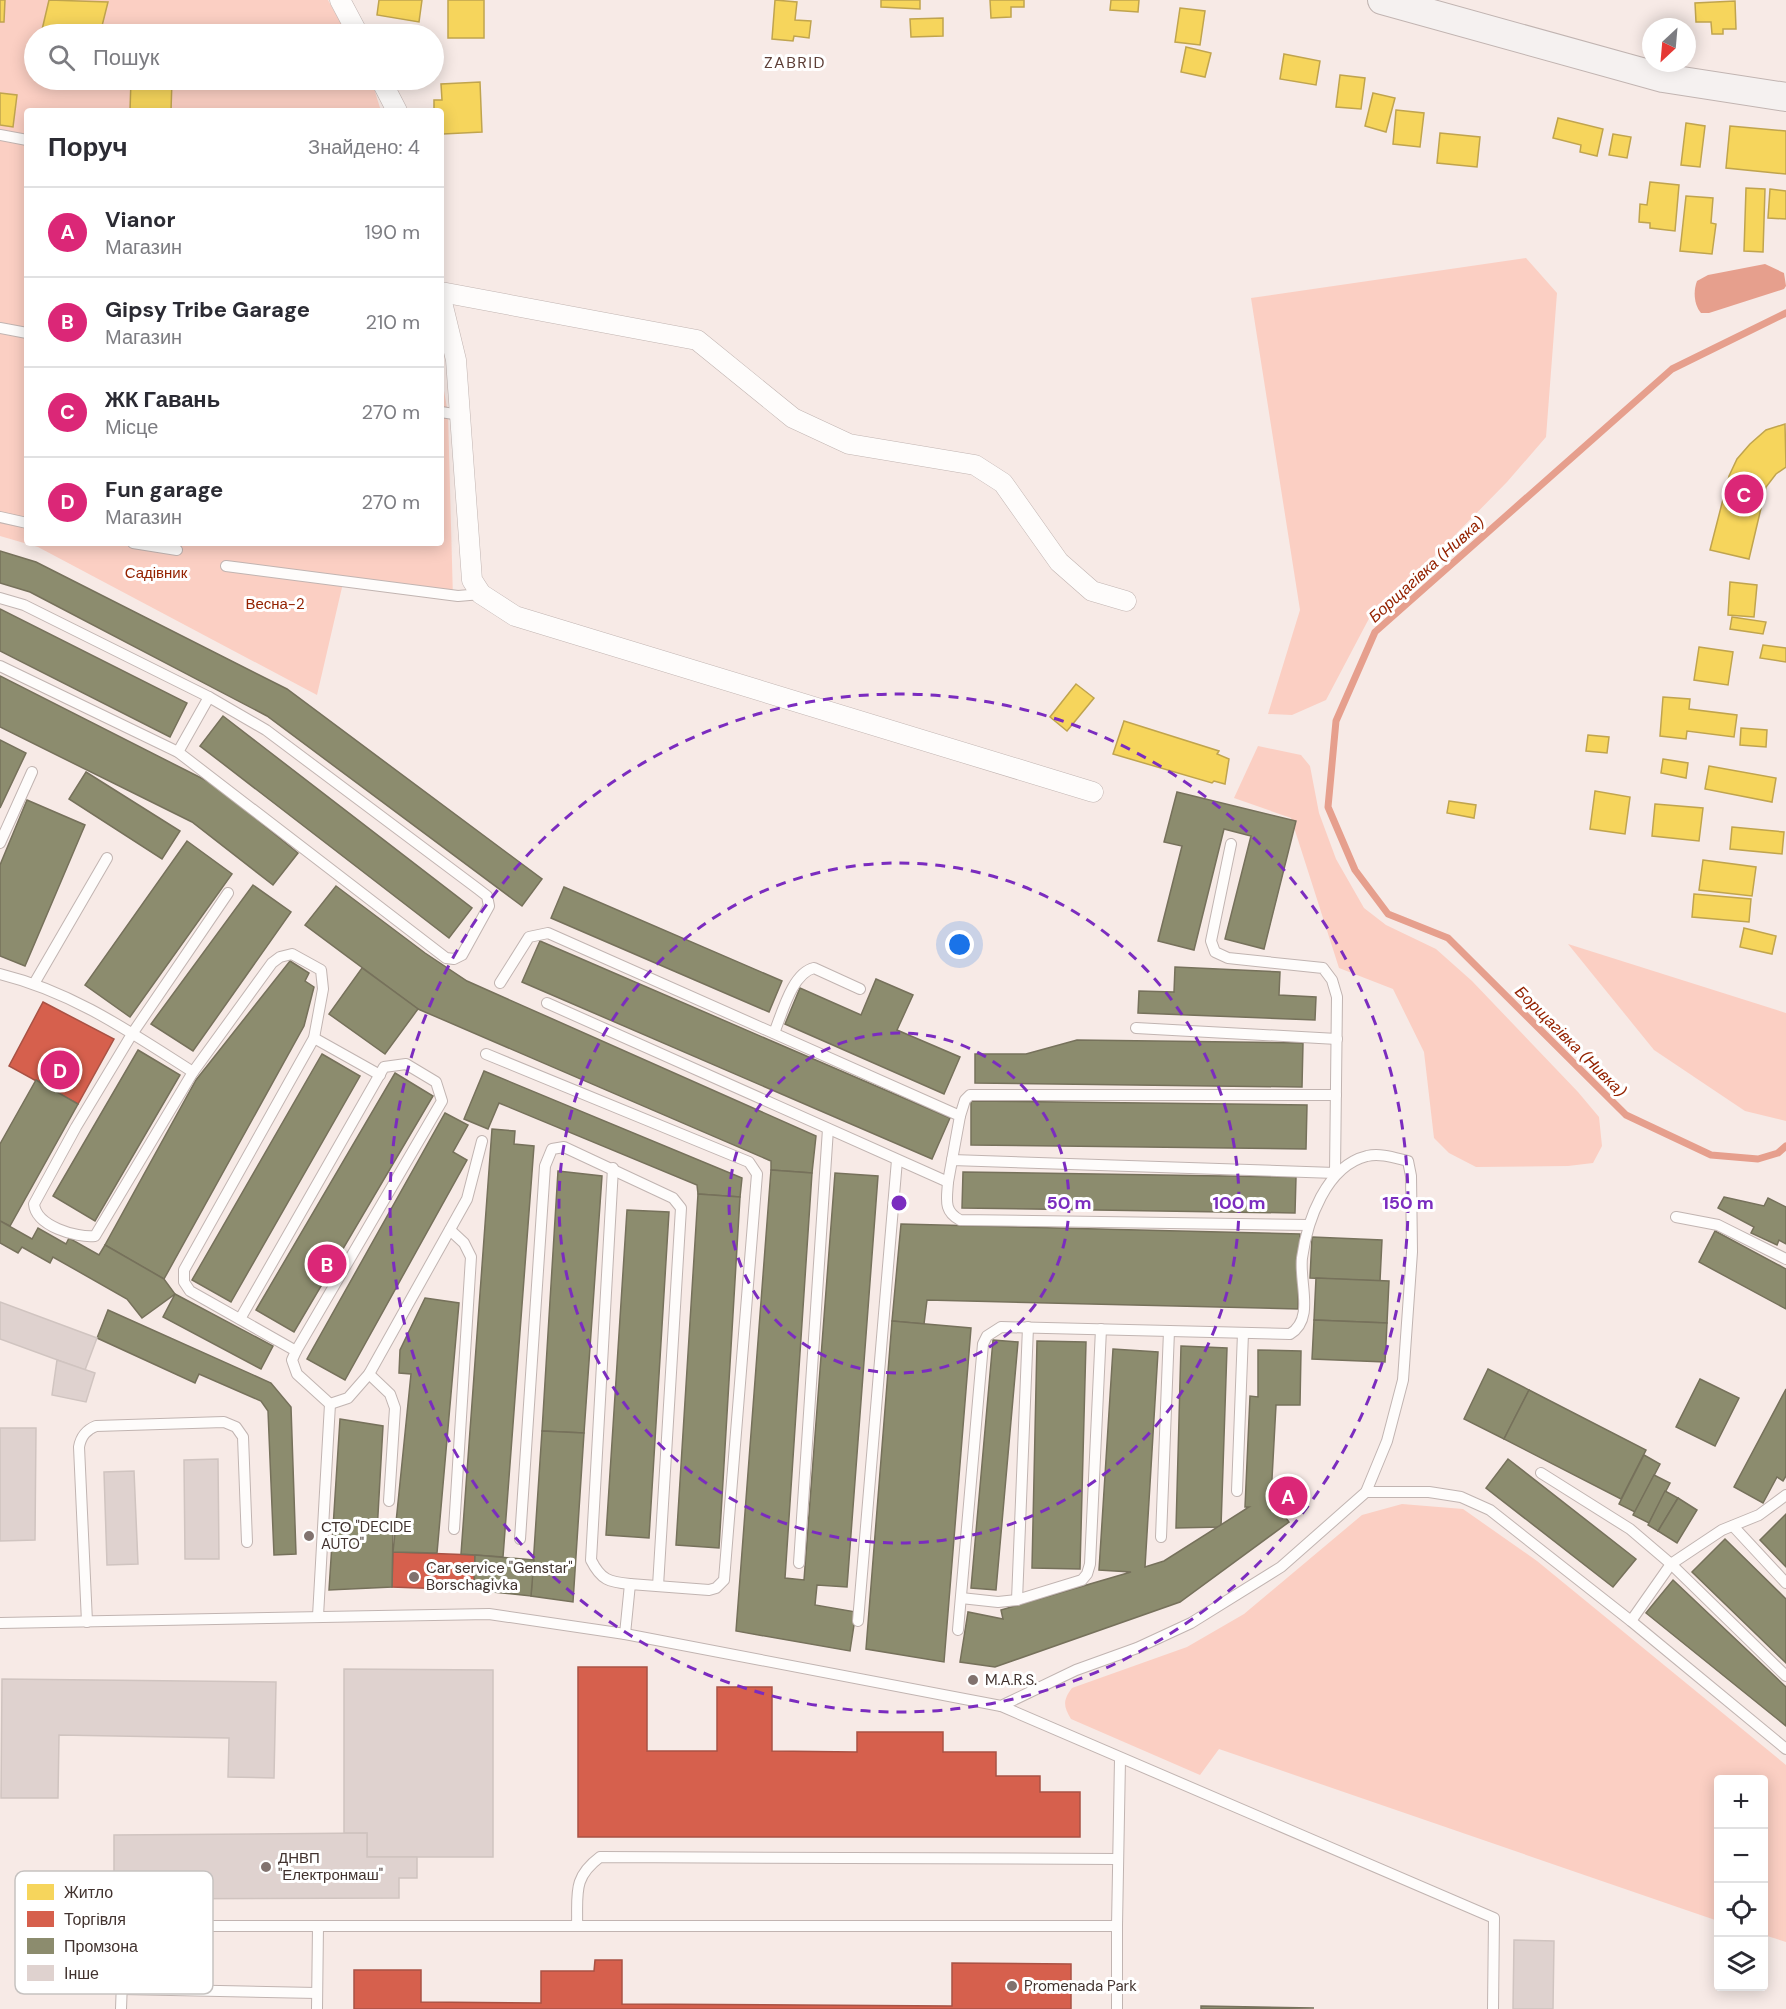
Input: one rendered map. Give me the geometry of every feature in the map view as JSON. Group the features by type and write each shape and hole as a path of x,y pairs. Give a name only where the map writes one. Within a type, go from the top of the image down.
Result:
{"main road":[{"path":"1383,0 1663,78 1786,97"}],"street":[{"path":"340,0 353,24"},
{"path":"386,90 395,108"},
{"path":"444,293 697,340 793,418 849,444 975,465 1003,483 1067,569 1092,591 1126,601"},
{"path":"444,310 456,360 450,413 472,580 481,594 515,616 1093,792"}],"lane":[{"path":"0,135 24,139"},
{"path":"0,328 24,332"},
{"path":"0,517 24,522"},
{"path":"152,546 177,550"},
{"path":"226,566 459,596 481,594"},
{"path":"0,598 24,605 209,697 266,730 487,896 489,906 462,955 454,959 446,958 178,752 0,666"},
{"path":"178,752 209,697"},
{"path":"0,843 32,772"},
{"path":"958,1630 983,1344 987,1336 1001,1327 1290,1334 1299,1329 1304,1318 1302,1260 1309,1225 1335,1173 1337,997 1332,980 1323,968 1228,958 1215,952 1211,941 1231,844"},
{"path":"35,982 106,858"},
{"path":"228,893 132,1034 76,1126 34,1204 35,1213 43,1221 85,1237 95,1236 193,1071 272,963 280,957 292,954 321,970 323,989 314,1038 184,1270 184,1282 190,1291 296,1351"},
{"path":"500,983 529,937 548,933 960,1116"},
{"path":"774,1033 798,978 806,970 814,968 860,989"},
{"path":"0,974 35,982 76,999 193,1071"},
{"path":"547,1003 948,1182"},
{"path":"1136,1028 1337,1039"},
{"path":"314,1038 380,1075"},
{"path":"486,1053 748,1162 757,1174 724,1580 716,1588 709,1590 608,1582 598,1575 591,1560 613,1168"},
{"path":"240,1319 384,1067 406,1064 436,1082 442,1101 292,1360 297,1374 330,1404"},
{"path":"1309,1225 960,1220 951,1215 946,1205 960,1116 965,1100 970,1095 1336,1095"},
{"path":"799,1563 828,1129"},
{"path":"330,1404 348,1398 369,1374 467,1199 482,1141"},
{"path":"520,1539 545,1166 552,1149 564,1147 674,1198 681,1208 658,1586"},
{"path":"952,1160 1335,1173 1367,1156 1386,1156 1408,1161 1411,1176 1412,1252 1403,1380 1387,1441 1366,1492 1281,1567 1191,1623 1137,1648 1076,1670 1001,1706"},
{"path":"858,1621 897,1160"},
{"path":"1676,1217 1718,1225 1786,1259"},
{"path":"450,1230 464,1243 471,1257 454,1529"},
{"path":"1017,1600 1028,1327"},
{"path":"961,1598 998,1602 1017,1600 1082,1580 1087,1574 1090,1564 1101,1329"},
{"path":"1161,1537 1169,1331"},
{"path":"1237,1491 1242,1333"},
{"path":"369,1374 390,1394 395,1408 389,1501"},
{"path":"318,1616 330,1404"},
{"path":"87,1622 79,1447 81,1438 88,1430 96,1426 224,1422 236,1428 243,1437 247,1542"},
{"path":"1542,1473 1630,1529 1671,1564 1786,1676"},
{"path":"1366,1492 1430,1492 1461,1497 1490,1510 1631,1621 1786,1749"},
{"path":"1631,1621 1671,1564 1733,1526 1760,1515 1786,1495"},
{"path":"1733,1526 1786,1582"},
{"path":"625,1634 630,1584"},
{"path":"0,1623 489,1614 625,1634 1001,1706 1494,1918 1493,2009"},
{"path":"1117,2009 1120,1759"},
{"path":"577,1926 579,1881 585,1869 600,1857 1118,1859"},
{"path":"213,1926 1117,1926"},
{"path":"317,2009 318,1926"},
{"path":"213,1991 317,1993"}],"green space":[{"path":"0,0 328,0 341,24 24,24 24,90 374,90 380,108 24,108 24,543 0,536"},
{"path":"1526,258 1557,293 1546,437 1507,482 1409,582 1374,609 1326,700 1292,715 1268,714 1300,610 1251,298"},
{"path":"444,391 448,414 453,599 343,583 317,695 35,546 444,546"},
{"path":"1258,746 1301,755 1310,766 1319,813 1336,859 1364,908 1386,925 1436,949 1472,981 1599,1117 1602,1146 1593,1163 1568,1166 1476,1167 1449,1153 1434,1138 1424,1052 1393,989 1339,968 1291,818 1234,798"},
{"path":"1568,944 1786,1013 1786,1121 1745,1111 1654,1050"},
{"path":"1402,1504 1463,1509 1537,1561 1786,1765 1786,1942 1768,1936 1768,1775 1714,1775 1714,1920 1219,1749 1200,1775 1071,1719 1065,1703 1072,1688 1187,1647 1244,1614 1362,1515"}],"shaded area":[{"path":"1765,264 1784,273 1786,286 1784,289 1709,313 1701,313 1695,298 1697,281 1708,275"}],"building: Житло":[{"path":"0,0 5,0 4,22 0,22"},
{"path":"49,0 108,2 102,24 43,24"},
{"path":"379,0 422,0 419,22 377,15"},
{"path":"448,0 484,0 484,38 448,38"},
{"path":"775,0 797,2 795,20 811,21 809,38 794,36 793,41 772,39"},
{"path":"881,0 920,0 920,9 881,7"},
{"path":"990,0 1024,0 1024,7 1011,7 1011,17 991,18"},
{"path":"1111,0 1139,0 1138,12 1110,10"},
{"path":"1735,1 1736,29 1723,29 1723,34 1712,34 1711,22 1696,22 1695,3"},
{"path":"1180,8 1205,11 1200,45 1175,42"},
{"path":"943,18 943,36 911,37 910,19"},
{"path":"1186,47 1211,53 1205,77 1181,72"},
{"path":"1284,54 1320,61 1316,85 1280,79"},
{"path":"1340,75 1365,78 1361,109 1336,107"},
{"path":"480,82 482,132 444,134 444,108 434,108 434,100 442,100 441,90 444,90 444,84"},
{"path":"131,90 172,90 171,108 130,108"},
{"path":"0,93 17,95 13,127 0,125"},
{"path":"1373,93 1395,98 1386,132 1365,126"},
{"path":"1396,110 1424,113 1420,147 1393,144"},
{"path":"1558,118 1603,129 1597,156 1580,152 1581,145 1553,138"},
{"path":"1686,123 1705,126 1700,167 1681,165"},
{"path":"1730,126 1786,131 1786,174 1726,168"},
{"path":"1440,133 1480,137 1477,167 1437,163"},
{"path":"1613,134 1631,137 1627,158 1609,155"},
{"path":"1650,182 1679,185 1675,231 1650,228 1650,223 1639,222 1640,204 1647,205"},
{"path":"1746,188 1765,189 1763,252 1744,251"},
{"path":"1770,189 1786,191 1786,219 1768,218"},
{"path":"1686,196 1713,198 1711,223 1716,224 1712,254 1680,251"},
{"path":"1785,424 1786,467 1776,474 1766,487 1749,559 1710,550 1729,476 1737,459 1766,430"},
{"path":"1730,582 1757,585 1754,617 1728,615"},
{"path":"1732,617 1766,622 1763,634 1730,629"},
{"path":"1763,645 1786,648 1786,662 1760,658"},
{"path":"1699,647 1733,652 1728,685 1694,680"},
{"path":"1076,684 1094,698 1067,731 1050,717"},
{"path":"1663,697 1690,699 1689,709 1737,715 1734,737 1687,731 1686,739 1660,736"},
{"path":"1124,721 1219,751 1217,754 1229,759 1225,784 1214,781 1212,783 1113,754"},
{"path":"1741,728 1767,730 1766,747 1740,745"},
{"path":"1588,735 1609,737 1607,753 1586,751"},
{"path":"1663,759 1688,763 1686,778 1661,773"},
{"path":"1709,766 1776,778 1772,802 1705,789"},
{"path":"1595,791 1630,797 1625,834 1590,829"},
{"path":"1449,801 1476,805 1474,818 1447,813"},
{"path":"1655,804 1703,808 1699,841 1652,836"},
{"path":"1732,827 1784,832 1782,854 1730,849"},
{"path":"1703,860 1756,867 1752,896 1699,890"},
{"path":"1694,894 1751,899 1749,922 1692,917"},
{"path":"1744,928 1776,936 1772,954 1740,947"}],"building: Торгівля":[{"path":"43,1002 114,1039 78,1104 9,1066"},
{"path":"393,1552 475,1555 474,1590 392,1587"},
{"path":"578,1667 647,1667 647,1751 717,1751 717,1687 772,1687 772,1751 857,1752 857,1732 943,1732 943,1752 996,1752 996,1776 1040,1776 1040,1792 1080,1792 1080,1837 578,1837"},
{"name":"Promenada Park","path":"595,1960 622,1960 622,2004 952,2006 952,1963 1071,1964 1071,2009 354,2009 354,1970 421,1970 421,2002 541,2003 541,1971 594,1971"}],"building: Промзона":[{"path":"0,551 36,562 287,689 542,879 522,906 267,716 30,592 0,583"},
{"path":"0,609 187,703 170,737 0,651"},
{"path":"0,676 215,785 298,853 273,885 192,822 0,727"},
{"path":"223,716 472,908 449,938 200,746"},
{"path":"0,740 26,753 0,808"},
{"path":"86,772 180,831 162,859 69,799"},
{"path":"1177,792 1296,821 1264,949 1225,939 1251,836 1224,829 1194,950 1158,941 1182,846 1164,842"},
{"path":"27,800 85,825 25,966 0,956 0,865"},
{"path":"187,841 232,874 130,1017 85,985"},
{"path":"253,885 291,912 193,1051 151,1024"},
{"path":"336,886 425,953 467,981 816,1136 812,1173 771,1170 771,1161 418,1009 305,925"},
{"path":"564,887 782,981 769,1012 551,918"},
{"path":"540,941 950,1118 932,1159 522,982"},
{"path":"290,961 309,973 305,981 314,987 304,1026 164,1279 105,1245 196,1080"},
{"path":"1175,967 1280,972 1279,995 1316,997 1315,1020 1138,1013 1139,991 1174,992"},
{"path":"362,968 418,1009 385,1054 329,1014"},
{"path":"876,979 913,995 897,1030 960,1057 944,1094 785,1024 800,988 861,1015"},
{"path":"1077,1040 1303,1043 1302,1087 975,1083 975,1054 1026,1054"},
{"path":"138,1050 180,1075 95,1221 53,1196"},
{"path":"322,1054 360,1076 231,1302 192,1280"},
{"path":"484,1071 742,1178 740,1197 698,1194 697,1185 499,1103 488,1129 464,1119"},
{"path":"395,1073 433,1096 294,1332 256,1310"},
{"path":"36,1080 78,1104 10,1226 0,1221 0,1144"},
{"path":"971,1101 1307,1105 1306,1149 971,1145"},
{"path":"445,1113 468,1125 453,1152 467,1160 345,1380 307,1359"},
{"path":"492,1129 515,1131 514,1144 534,1146 503,1557 461,1554"},
{"path":"771,1170 812,1173 785,1578 804,1580 835,1173 878,1176 847,1587 817,1585 815,1605 856,1612 850,1651 736,1631"},
{"path":"558,1171 602,1176 584,1433 542,1431"},
{"path":"963,1172 1296,1177 1295,1213 962,1208"},
{"path":"698,1194 740,1197 719,1548 676,1545"},
{"path":"1724,1197 1764,1206 1768,1198 1786,1207 1786,1244 1779,1240 1777,1245 1751,1233 1754,1227 1718,1208"},
{"path":"627,1210 669,1212 649,1538 606,1535"},
{"path":"0,1221 32,1239 38,1228 66,1244 69,1238 99,1255 105,1245 164,1279 175,1294 142,1318 127,1299 53,1257 50,1263 22,1247 18,1253 0,1243"},
{"path":"901,1224 1300,1234 1298,1309 927,1300 924,1324 892,1321"},
{"path":"1715,1231 1786,1269 1786,1309 1699,1262"},
{"path":"1312,1237 1382,1240 1380,1281 1310,1278"},
{"path":"1316,1278 1389,1281 1387,1323 1314,1320"},
{"path":"175,1294 273,1346 261,1369 163,1317"},
{"path":"425,1298 459,1303 437,1553 393,1552 411,1374 399,1373 400,1350"},
{"path":"108,1310 271,1383 291,1407 296,1554 274,1555 268,1411 261,1401 199,1374 195,1383 97,1338"},
{"path":"1314,1320 1387,1323 1385,1362 1312,1359"},
{"path":"892,1321 971,1328 944,1662 866,1649"},
{"path":"993,1340 1018,1342 996,1590 971,1588"},
{"path":"1037,1341 1086,1342 1080,1569 1032,1568"},
{"path":"1181,1346 1227,1348 1221,1527 1176,1528"},
{"path":"1113,1349 1158,1352 1145,1567 1164,1561 1249,1507 1245,1507 1250,1396 1258,1397 1258,1350 1301,1351 1300,1405 1276,1405 1271,1497 1289,1522 1180,1602 995,1667 960,1662 968,1612 1003,1619 1001,1610 1131,1572 1099,1570"},
{"path":"1488,1369 1529,1390 1504,1439 1464,1419"},
{"path":"1700,1379 1739,1398 1715,1446 1676,1427"},
{"path":"1786,1389 1786,1476 1783,1481 1777,1477 1763,1503 1734,1487"},
{"path":"1529,1390 1646,1450 1621,1499 1504,1439"},
{"path":"340,1419 383,1426 377,1532 393,1532 392,1587 329,1590"},
{"path":"542,1431 584,1433 573,1602 531,1596"},
{"path":"1644,1455 1660,1464 1635,1512 1619,1504"},
{"path":"1508,1459 1636,1559 1613,1587 1486,1488"},
{"path":"1654,1475 1670,1483 1649,1523 1633,1515"},
{"path":"1665,1491 1678,1498 1658,1531 1648,1525"},
{"path":"1678,1498 1697,1510 1677,1543 1658,1531"},
{"path":"1786,1514 1786,1567 1760,1540"},
{"path":"1725,1539 1786,1599 1786,1663 1692,1572"},
{"path":"475,1555 534,1560 531,1596 474,1590"},
{"path":"1673,1580 1786,1687 1786,1726 1646,1613"},
{"path":"1201,2006 1314,2008 1201,2009"}],"building: Інше":[{"path":"0,1302 97,1338 85,1370 0,1339"},
{"path":"57,1360 95,1373 86,1402 52,1395"},
{"path":"0,1428 36,1428 35,1540 0,1541"},
{"path":"218,1459 219,1559 185,1559 184,1460"},
{"path":"134,1471 138,1564 107,1565 104,1472"},
{"path":"344,1669 493,1670 493,1857 367,1857 367,1833 344,1833"},
{"path":"2,1679 276,1682 274,1778 228,1777 229,1738 59,1735 58,1798 1,1798"},
{"name":"ДНВП \"Електронмаш\"","path":"367,1833 367,1857 417,1857 417,1878 399,1878 399,1898 213,1899 213,1871 114,1871 114,1835"},
{"path":"1514,1940 1554,1941 1553,2009 1513,2009"}],"waterway":[{"name":"Борщагівка (Нивка)","path":"1786,313 1672,369 1375,632 1336,721 1328,807 1355,870 1388,914 1448,938 1626,1115 1711,1155 1758,1159 1778,1153 1786,1146"}],"place":[{"name":"ЖК Гавань","path":"1744,494"},
{"name":"Fun garage","path":"60,1070"},
{"name":"Gipsy Tribe Garage","path":"327,1264"},
{"name":"Vianor","path":"1288,1496"},
{"name":"СТО \"DECIDE AUTO\"","path":"309,1536"},
{"name":"Car service \"Genstar\" Borschagivka","path":"414,1577"},
{"name":"M.A.R.S.","path":"973,1680"},
{"name":"ДНВП \"Електронмаш\"","path":"266,1867"},
{"name":"Promenada Park","path":"1012,1986"}],"district":[{"name":"ZABRID","path":"795,62"}],"park label":[{"name":"Садівник","path":"156,573"},
{"name":"Весна-2","path":"275,604"}]}
